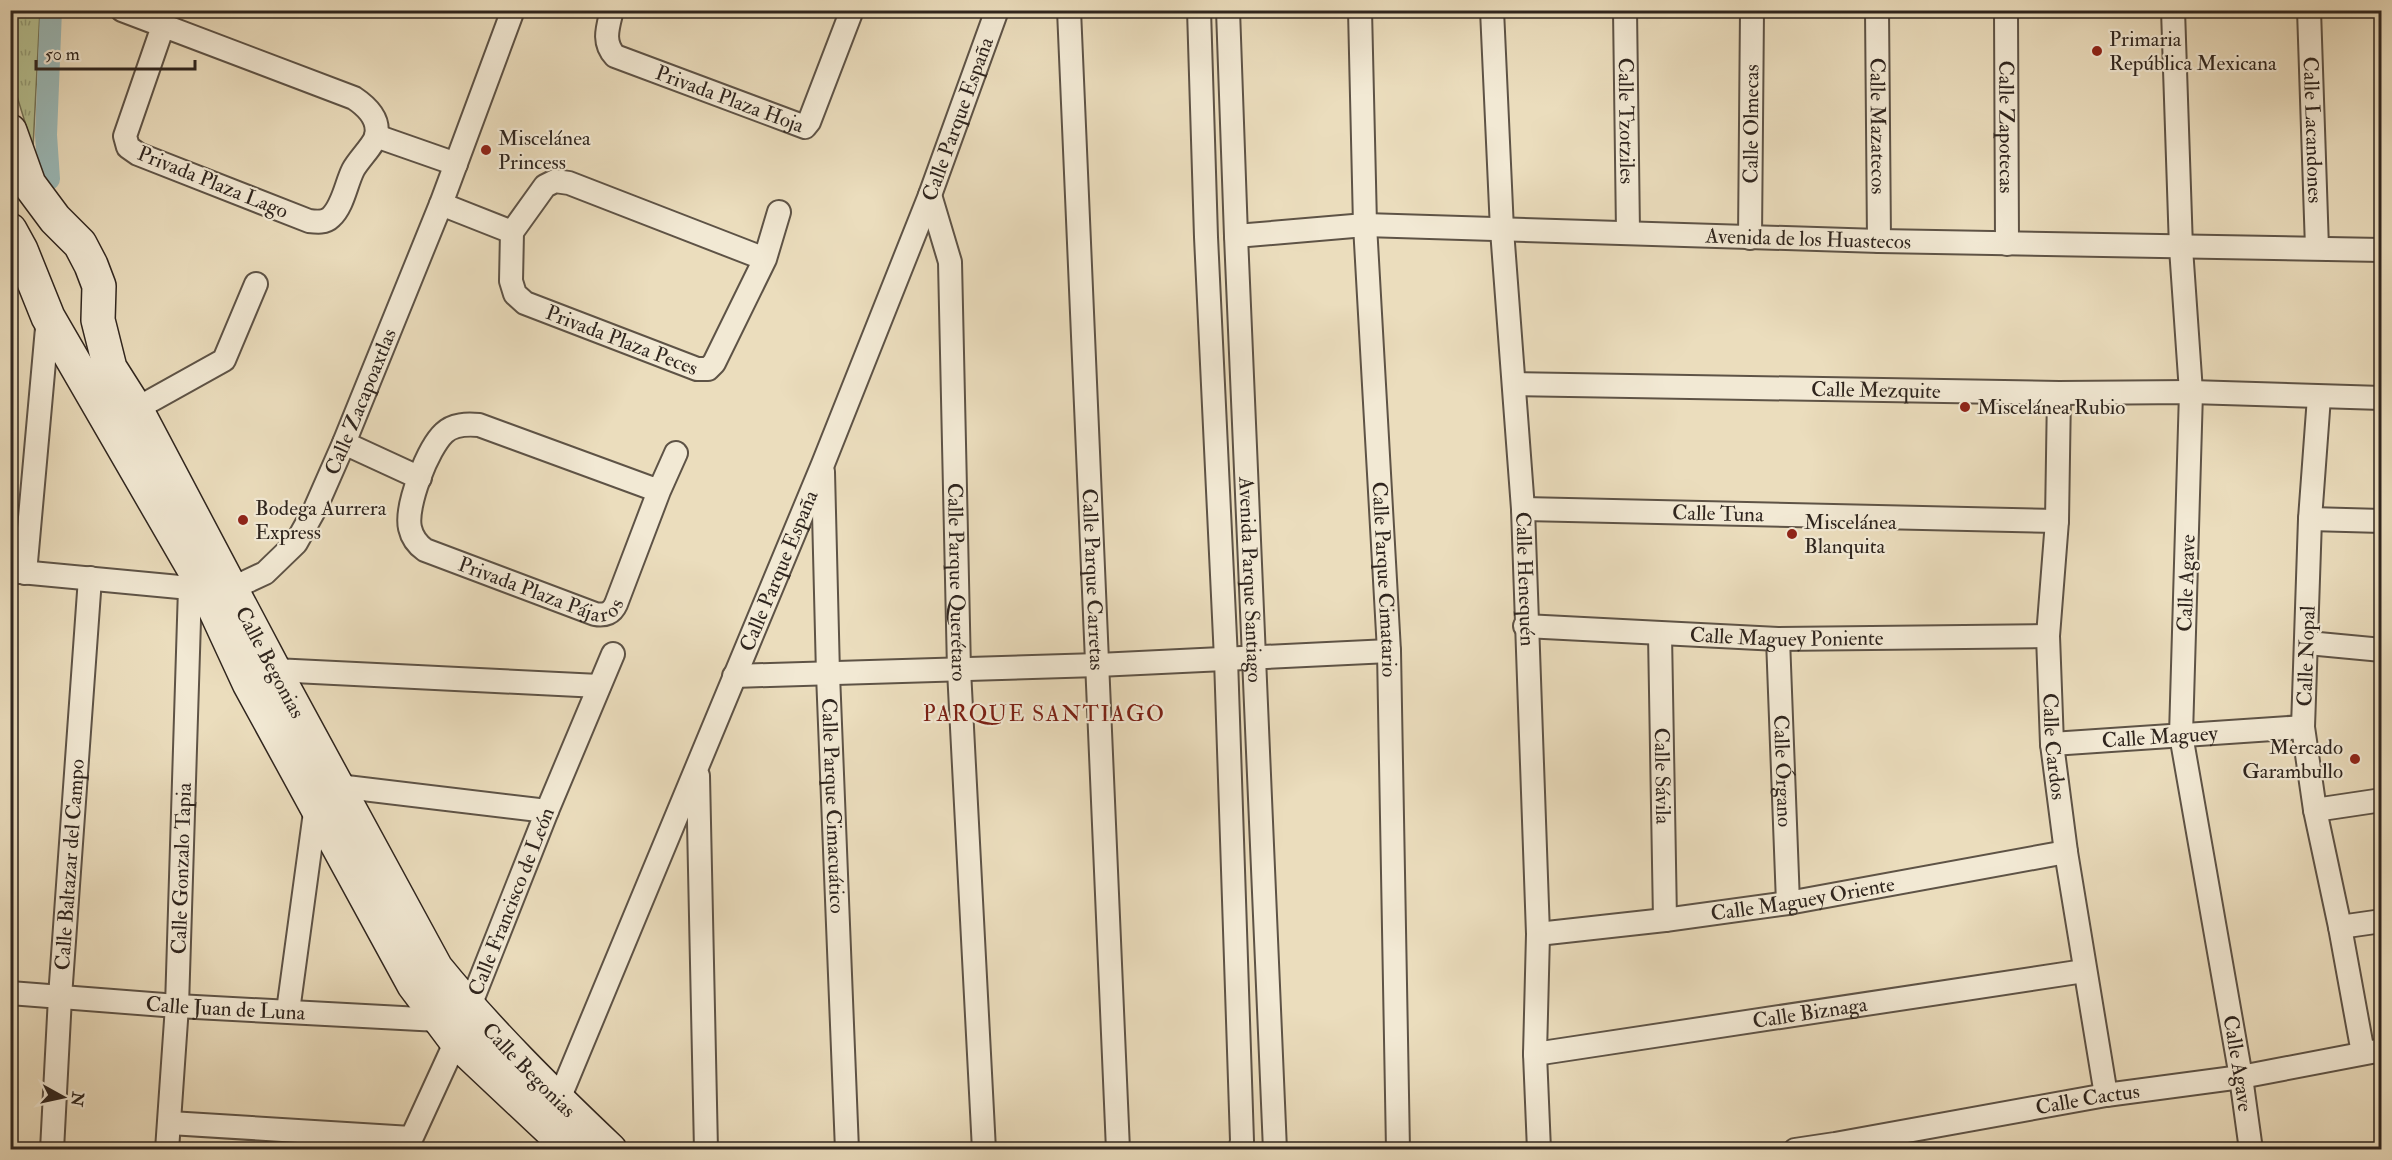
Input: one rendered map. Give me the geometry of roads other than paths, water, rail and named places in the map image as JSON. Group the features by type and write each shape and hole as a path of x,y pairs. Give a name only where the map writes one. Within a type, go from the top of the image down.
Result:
{"street":[{"path":"122,10 354,98 371,112 376,136 456,164"},
{"name":"Calle Zacapoaxtlas","path":"209,589 265,573 296,543 315,509 441,204 513,10"},
{"name":"Privada Plaza Hoja","path":"612,10 606,36 610,51 615,56 805,127 809,122 852,10"},
{"name":"Calle Parque España","path":"553,1113 823,464 930,195 997,10"},
{"name":"Calle Parque Carretas","path":"1069,10 1118,1149"},
{"name":"Avenida Parque Santiago","path":"1199,10 1206,237 1226,659 1242,1129 1240,1149"},
{"name":"Avenida Parque Santiago","path":"1228,10 1275,1149"},
{"name":"Calle Parque Cimatario","path":"1360,10 1365,225 1389,651 1398,1149"},
{"name":"Calle Henequén","path":"1492,10 1503,230 1523,509 1525,626 1538,933 1535,1054 1539,1149"},
{"name":"Calle Tzotziles","path":"1625,10 1628,232"},
{"name":"Calle Olmecas","path":"1750,238 1752,10"},
{"name":"Calle Mazatecos","path":"1877,10 1879,241"},
{"name":"Calle Zapotecas","path":"2006,10 2007,244"},
{"name":"Calle Agave","path":"2173,10 2181,248 2191,392 2181,735 2241,1077 2251,1149"},
{"name":"Calle Lacandones","path":"2309,10 2318,248"},
{"name":"Privada Plaza Lago","path":"163,26 125,136 128,147 138,154 317,222 331,218 353,169 376,136"},
{"name":"Calle Begonias","path":"10,131 29,184 54,219 80,244 91,265 99,286 98,320 110,368 136,409 209,589"},
{"path":"441,204 512,232 545,186 555,181 569,183 765,259"},
{"name":"Calle Parque Querétaro","path":"930,195 950,262 959,670 984,1149"},
{"name":"Privada Plaza Peces","path":"512,232 511,281 515,294 525,303 703,370 712,367 765,259 779,212"},
{"path":"16,240 37,256 52,249 59,234 54,219"},
{"name":"Avenida de los Huastecos","path":"1236,236 1365,225 1628,232 1750,238 2181,248 2382,250"},
{"name":"Calle Begonias","path":"16,240 48,317 262,677 327,796 436,968 454,1023 553,1113 610,1149"},
{"path":"136,409 224,360 256,284"},
{"path":"98,320 87,309 72,307 61,309 48,317 18,572 209,589"},
{"name":"Calle Mezquite","path":"1514,384 2059,393 2191,392 2382,398"},
{"name":"Calle Cardos","path":"2059,393 2057,521 2048,636 2052,744 2084,971 2106,1095"},
{"name":"Calle Nopal","path":"2319,397 2310,519 2308,643 2303,727 2315,810 2340,927 2372,1051"},
{"name":"Privada Plaza Pájaros","path":"659,492 479,425 469,424 444,432 436,443 420,478 409,520 410,529 419,545 425,550 601,615 613,610 616,604 676,453"},
{"path":"344,443 420,478"},
{"name":"Calle Parque Cimacuático","path":"823,464 828,674 847,1149"},
{"name":"Calle Tuna","path":"1523,509 2057,521"},
{"path":"2310,519 2382,521"},
{"name":"Calle Baltazar del Campo","path":"52,1149 60,997 90,578"},
{"name":"Calle Gonzalo Tapia","path":"167,1149 209,589"},
{"name":"Calle Maguey Poniente","path":"1525,626 1778,639 2048,636"},
{"name":"Calle Sávila","path":"1660,634 1665,920"},
{"name":"Calle Órgano","path":"1778,639 1788,903"},
{"path":"2308,643 2382,650"},
{"path":"734,676 1098,665 1389,651"},
{"name":"Calle Francisco de León","path":"408,1144 454,1023 548,811 613,654"},
{"path":"262,677 598,686"},
{"name":"Calle Maguey","path":"2052,744 2303,727"},
{"path":"698,768 706,1149"},
{"path":"288,1011 327,796 548,811"},
{"path":"2315,810 2382,800"},
{"name":"Calle Maguey Oriente","path":"1538,933 1665,920 1788,903 2066,852"},
{"path":"2340,927 2382,921"},
{"name":"Calle Biznaga","path":"1535,1054 2084,971"},
{"name":"Calle Juan de Luna","path":"10,993 454,1023"},
{"name":"Calle Cactus","path":"1795,1149 1835,1144 2106,1095 2241,1077 2372,1051"},
{"name":"Calle Begonias","path":"553,1113 572,1149"},
{"path":"170,1123 408,1144"}],"waterway":[{"path":"49,179 46,135 51,10"}],"place":[{"name":"Primaria República Mexicana","path":"2097,51"},
{"name":"Miscelánea Princess","path":"486,150"},
{"name":"Miscelánea Rubio","path":"1965,407"},
{"name":"Bodega Aurrera Express","path":"243,520"},
{"name":"Miscelánea Blanquita","path":"1792,534"},
{"name":"Mercado Garambullo","path":"2355,759"}],"district":[{"name":"PARQUE SANTIAGO","path":"1044,713"}]}
